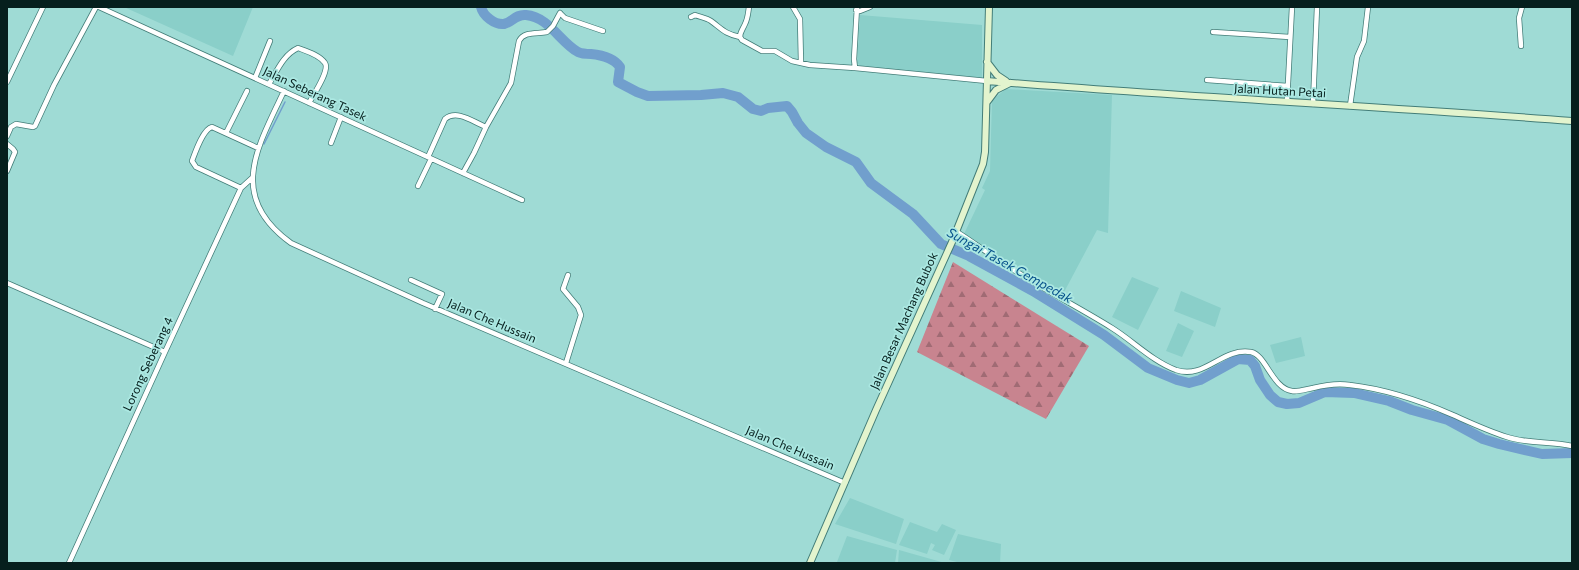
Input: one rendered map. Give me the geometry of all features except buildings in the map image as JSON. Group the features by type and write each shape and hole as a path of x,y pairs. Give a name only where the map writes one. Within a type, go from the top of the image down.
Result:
{"main road":[{"path":"987,81 989,7"},
{"path":"987,62 997,75 1010,82"},
{"name":"Jalan Hutan Petai","path":"987,81 1146,94 1350,106 1572,122"},
{"name":"Jalan Besar Machang Bubok","path":"810,563 952,242 983,164 987,81"},
{"path":"986,104 996,90 1010,82"}],"street":[{"path":"7,82 43,7"},
{"path":"7,136 11,127 16,124 33,127 35,126 54,85 97,7"},
{"name":"Jalan Seberang Tasek","path":"97,7 522,200"},
{"path":"559,7 560,13 565,18 603,31"},
{"path":"740,37 748,17 749,7"},
{"path":"793,7 800,19 801,63"},
{"path":"855,68 857,9 866,10 870,7"},
{"path":"1287,102 1292,7"},
{"path":"1313,104 1317,7"},
{"path":"1350,106 1357,57 1364,41 1368,7"},
{"path":"1521,46 1519,18 1522,7"},
{"path":"463,173 478,146 486,127 511,83 521,37 524,35 547,32 553,26 560,13"},
{"path":"691,17 695,15 710,21 729,35 740,37 754,48 762,51 775,51 792,61 810,66 855,68 987,81"},
{"path":"1213,32 1290,38"},
{"path":"255,78 270,41"},
{"path":"269,84 286,55 298,48 312,54 325,62 326,66 323,77 309,103"},
{"path":"1207,80 1288,86"},
{"name":"Jalan Che Hussain","path":"284,91 258,148 252,169 252,178 254,193 263,216 273,228 291,243 435,309 566,363 845,483"},
{"path":"226,133 247,92"},
{"path":"418,186 445,119 454,114 486,127"},
{"path":"331,143 341,117"},
{"path":"241,188 193,164 192,161 207,129 212,127 258,148"},
{"path":"7,144 15,152 7,171"},
{"name":"Lorong Seberang 4","path":"69,563 241,188 252,178"},
{"path":"956,232 1015,271 1097,318 1127,337 1148,354 1175,369 1185,372 1196,372 1222,357 1243,352 1250,352 1256,354 1276,381 1283,387 1292,391 1330,384 1349,384 1401,396 1452,414 1479,428 1510,438 1572,446"},
{"path":"566,363 581,315 578,307 563,289 568,275"},
{"path":"411,280 442,294 435,309"},
{"path":"7,283 165,352"}],"shaded area":[{"path":"124,7 253,7 233,56"},
{"path":"860,15 982,25 982,78 862,67 857,63"},
{"path":"1006,89 1112,95 1108,233 1097,230 1062,296 1004,264 964,234 985,190 982,188 990,171 992,100"},
{"path":"1132,277 1159,288 1138,330 1112,317"},
{"path":"1181,291 1221,308 1215,327 1174,311"},
{"path":"1178,323 1194,331 1182,357 1166,351"},
{"path":"1301,337 1305,356 1276,363 1270,345"},
{"path":"850,498 904,519 896,544 835,524"},
{"path":"910,522 937,532 942,524 956,530 944,555 932,550 935,545 931,543 927,554 899,545"},
{"path":"958,534 1001,544 1000,563 961,563 949,560"},
{"path":"847,536 897,550 895,563 837,562"},
{"path":"899,550 945,563 898,563"}],"green space":[{"path":"953,262 1089,346 1046,419 917,352"}],"waterway":[{"name":"Sungai Tasek Cempedak","path":"481,7 487,17 501,24 507,23 522,15 541,20 578,52 583,54 595,54 614,61 620,67 618,82 648,96 723,93 738,97 753,109 761,111 768,108 787,106 806,133 826,147 856,162 871,183 913,214 941,244 969,256 1033,291 1104,335 1148,368 1177,380 1189,383 1200,380 1238,359 1250,360 1255,366 1260,380 1270,395 1278,402 1287,404 1299,403 1325,392 1354,393 1389,401 1412,410 1448,420 1483,439 1499,444 1542,454 1572,453"},
{"path":"264,144 285,102"}]}
